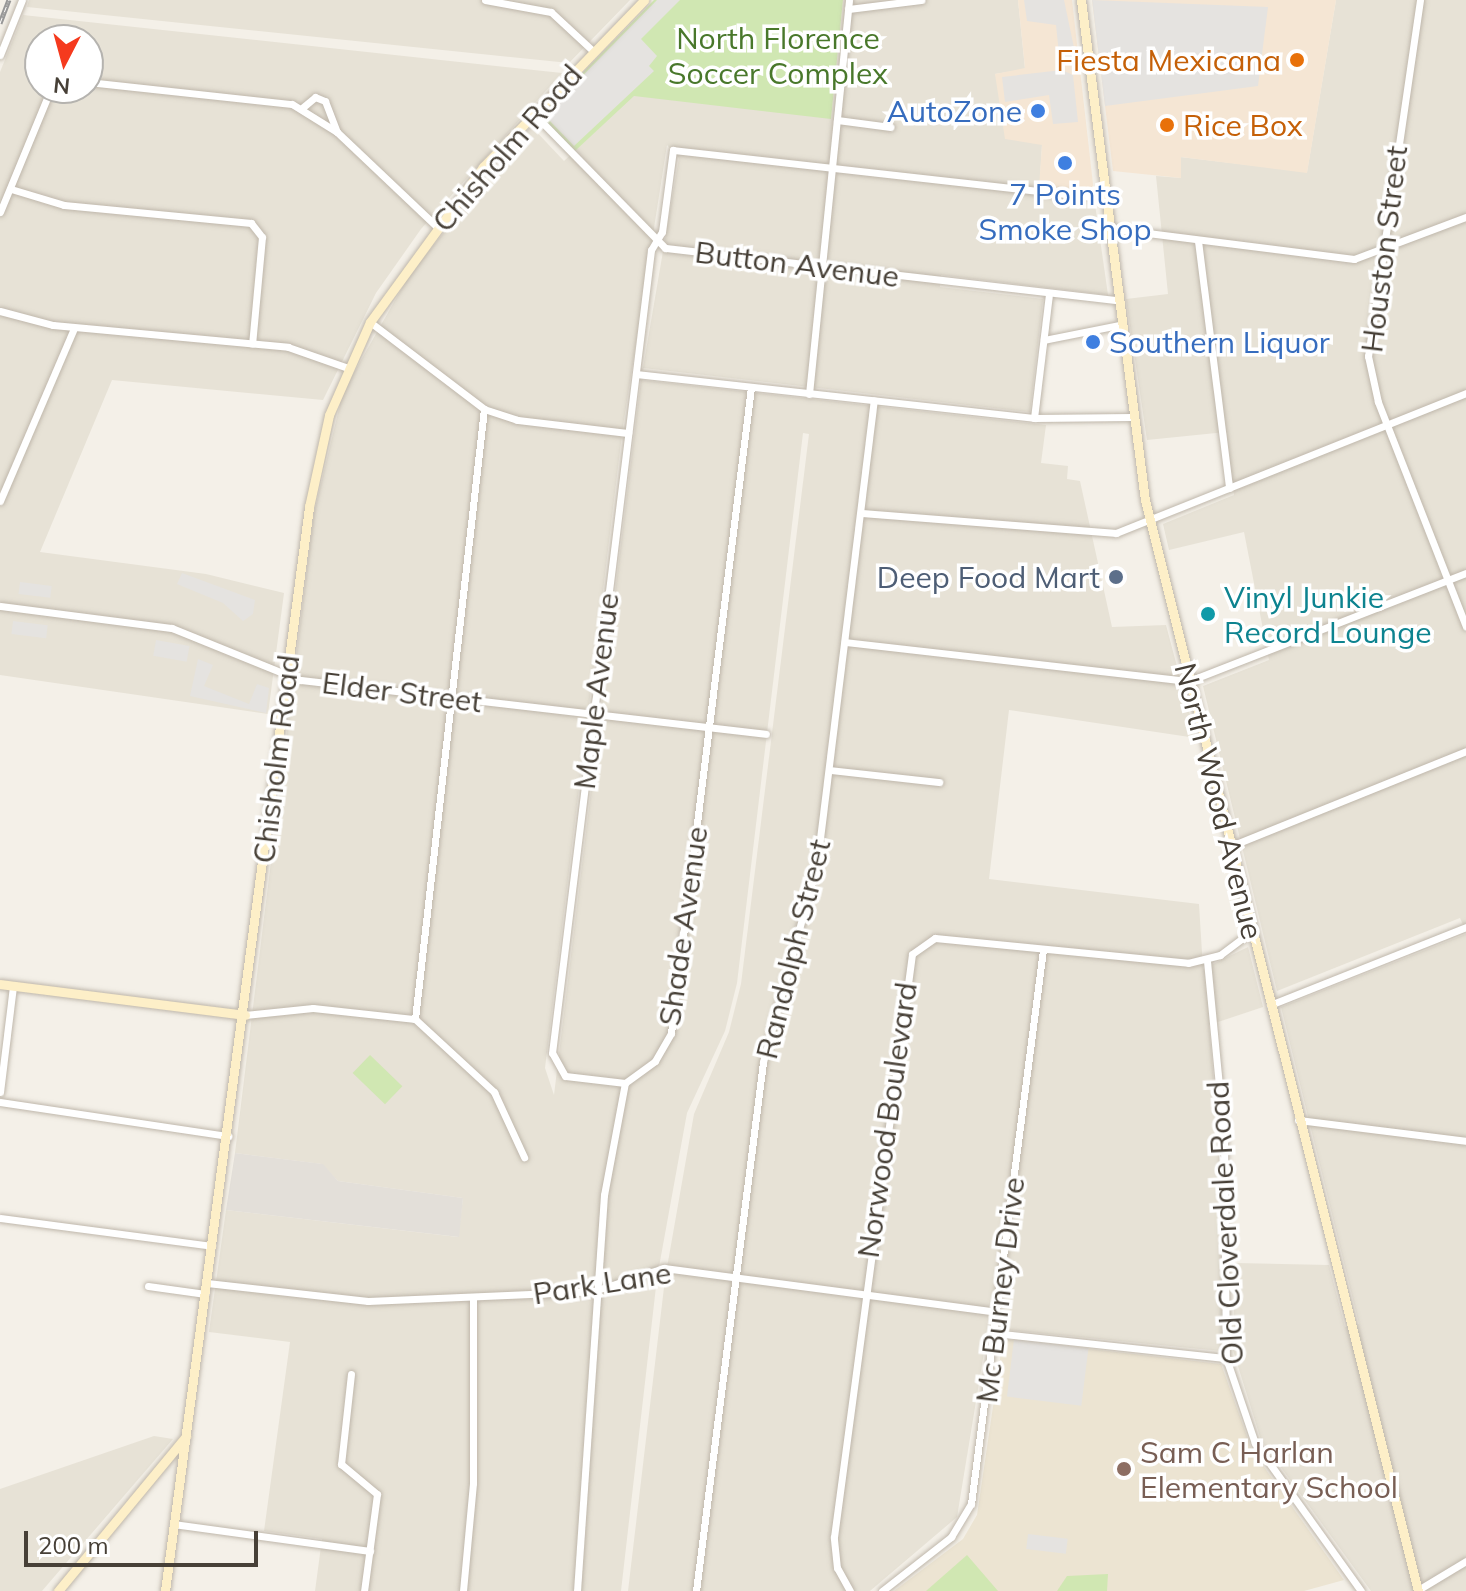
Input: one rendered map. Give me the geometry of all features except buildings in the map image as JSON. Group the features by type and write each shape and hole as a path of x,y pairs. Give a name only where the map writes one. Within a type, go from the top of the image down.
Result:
{"main road":[{"name":"Chisholm Road","path":"165,1591 245,1015 285,675 315,470 348,368 370,322 437,227 533,113 644,0"},
{"name":"North Wood Avenue","path":"1081,0 1119,325 1150,521 1418,1591"},
{"path":"0,984 245,1015"},
{"path":"58,1591 186,1436"}],"street":[{"path":"0,55 22,0"},
{"path":"485,0 518,1 551,12 593,51"},
{"path":"809,394 849,0"},
{"path":"848,9 921,0"},
{"name":"Houston Street","path":"1420,0 1368,356 1386,425 1466,626"},
{"path":"104,84 302,108 337,132 437,227"},
{"path":"302,108 315,97 325,101 337,132"},
{"path":"0,212 45,104"},
{"name":"Button Avenue","path":"533,113 665,248 1116,300"},
{"path":"837,120 891,127"},
{"name":"Maple Avenue","path":"625,1083 565,1076 552,1063 628,433 673,150 832,166"},
{"path":"832,166 1104,198"},
{"path":"11,189 64,205 251,223 262,237 252,344"},
{"path":"1108,228 1326,258 1382,252 1466,217"},
{"path":"1198,241 1229,488"},
{"path":"1034,418 1049,294"},
{"path":"0,311 74,328 252,344 348,368"},
{"path":"370,322 484,409 517,420 628,433"},
{"path":"1044,340 1119,325"},
{"path":"0,501 74,328"},
{"path":"636,374 1034,418 1132,417"},
{"name":"Shade Avenue","path":"625,1083 655,1061 671,1033 751,387"},
{"path":"862,513 1097,535 1150,521 1466,393"},
{"name":"Randolph Street","path":"696,1591 772,1008 813,881 830,770 874,401"},
{"path":"415,1019 484,409"},
{"path":"845,642 1189,681 1466,573"},
{"name":"Elder Street","path":"0,606 172,628 285,675 450,699 766,734"},
{"path":"1231,846 1466,751"},
{"path":"830,770 939,782"},
{"path":"1270,1005 1466,927"},
{"path":"1207,961 1252,931"},
{"name":"Norwood Boulevard","path":"850,1591 837,1568 834,1537 912,954 935,938 1043,950 1207,961"},
{"name":"Mc Burney Drive","path":"882,1591 963,1523 994,1333 1043,950"},
{"name":"Old Cloverdale Road","path":"1207,961 1224,1137 1226,1358 1263,1457 1361,1591"},
{"path":"0,1092 13,986"},
{"path":"245,1015 313,1008 415,1019 494,1092 524,1157"},
{"path":"577,1591 594,1291 625,1083"},
{"path":"0,1102 228,1136"},
{"path":"1298,1120 1466,1141"},
{"path":"0,1218 212,1246"},
{"name":"Park Lane","path":"148,1286 368,1301 594,1291 664,1268 996,1312"},
{"path":"463,1591 473,1483 473,1297"},
{"path":"994,1333 1226,1358"},
{"path":"351,1374 341,1464 377,1494 364,1591"},
{"path":"173,1524 370,1551"},
{"path":"1418,1591 1466,1561"}],"shaded area":[{"path":"29,0 630,0 569,63 27,7"},
{"path":"657,0 680,0 641,39 657,56 649,66 654,71 574,146 544,115"},
{"path":"843,0 1018,0 1025,69 995,74 1042,144 1039,196 1095,204 1108,295 941,275 940,287 1043,299 1030,412 643,368 679,158 667,145 623,426 545,1068 554,1095 641,380 1046,425 1041,463 1068,466 1067,479 1080,481 1112,627 1166,625 1196,738 1009,710 989,879 1199,904 1203,969 1248,947 1263,1007 1209,1025 1222,1179 1221,1351 988,1328 957,1517 870,1591 628,1591 665,1279 694,1114 729,1032 741,984 809,434 803,433 737,983 725,1031 687,1113 657,1278 621,1591 315,1591 322,1539 264,1531 290,1342 209,1332 226,1210 458,1237 463,1198 338,1181 322,1164 235,1153 314,513 343,392 410,274 531,126 564,161 634,95 831,118"},
{"path":"1018,0 1072,0 1094,193 1039,187 1042,145 1005,139 995,74 1025,68"},
{"path":"1024,0 1064,0 1077,62 1060,64 1056,25 1027,21"},
{"path":"1092,0 1336,0 1307,173 1181,157 1181,178 1113,171"},
{"path":"1092,0 1268,7 1258,86 1105,106"},
{"path":"1336,0 1466,0 1466,931 1460,918 1277,991 1203,686 1269,660 1244,532 1169,550 1163,524 1234,495 1226,432 1147,440 1126,299 1168,294 1156,176 1181,178 1180,157 1307,172"},
{"path":"23,15 562,73 421,229 376,293 323,400 112,380 40,552 206,574 284,593 268,714 0,675 0,72"},
{"path":"1062,70 1073,75 1078,122 1053,124 1049,95 1005,102 1002,77"},
{"path":"182,573 255,600 253,614 243,621 223,603 177,584"},
{"path":"20,582 52,586 50,598 19,594"},
{"path":"13,621 48,625 46,638 11,634"},
{"path":"156,640 189,646 187,662 153,656"},
{"path":"198,659 213,665 204,686 249,704 257,684 269,688 266,713 190,696"},
{"path":"1466,934 1466,1591 1371,1591 1261,1440 1233,1350 1235,1263 1329,1265 1345,1327 1359,1324 1281,1007"},
{"path":"235,1153 323,1164 338,1181 463,1198 459,1237 226,1210"},
{"name":"Sam C Harlan Elementary School","path":"1003,1339 1221,1364 1252,1450 1344,1580 1304,1591 894,1591 963,1539 977,1515"},
{"path":"1014,1339 1088,1348 1081,1406 1007,1397"},
{"path":"154,1436 173,1439 42,1591 0,1591 0,1489"},
{"path":"1028,1534 1068,1539 1066,1554 1026,1549"}],"green space":[{"name":"North Florence Soccer Complex","path":"654,0 843,0 831,119 634,96 575,151 540,116"},
{"path":"370,1055 402,1086 385,1104 353,1073"},
{"path":"967,1555 998,1591 926,1591"},
{"path":"1108,1574 1107,1591 1057,1591 1067,1576"}],"railway":[{"path":"0,23 9,0"}],"place":[{"name":"Fiesta Mexicana","path":"1297,60"},
{"name":"AutoZone","path":"1038,111"},
{"name":"Rice Box","path":"1167,125"},
{"name":"7 Points Smoke Shop","path":"1065,163"},
{"name":"Southern Liquor","path":"1093,342"},
{"name":"Deep Food Mart","path":"1116,577"},
{"name":"Vinyl Junkie Record Lounge","path":"1208,614"},
{"name":"Sam C Harlan Elementary School","path":"1124,1469"}]}
